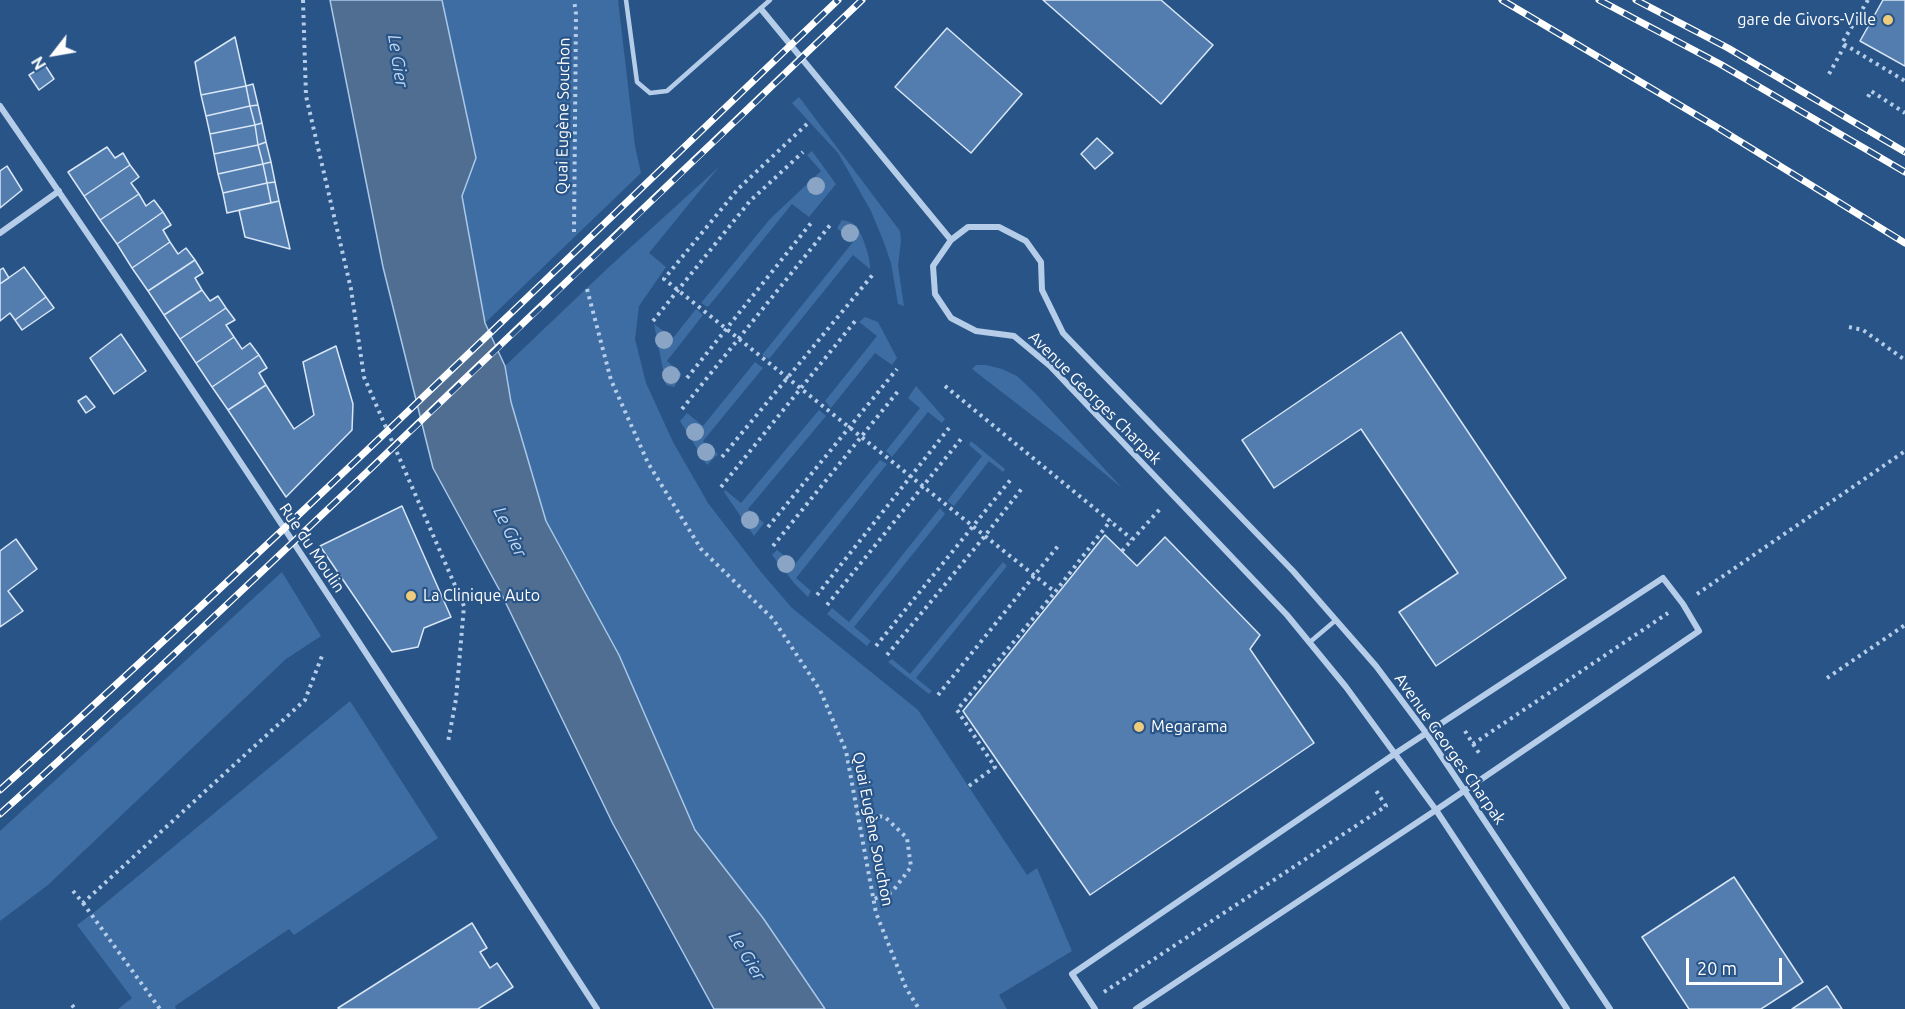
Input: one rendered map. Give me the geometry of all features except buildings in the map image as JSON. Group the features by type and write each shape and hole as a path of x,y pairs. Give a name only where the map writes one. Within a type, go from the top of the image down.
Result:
{"street":[{"path":"761,9 951,240"},
{"name":"Rue du Moulin","path":"0,106 59,191 442,770 597,1009"},
{"path":"0,233 59,191"},
{"name":"Avenue Georges Charpak","path":"1567,1009 1396,753 1287,615 1050,366 1014,336 975,330 951,318 935,294 933,266 951,240 968,227 999,227 1026,241 1041,262 1042,290 1063,333 1293,571 1376,666 1426,733 1610,1009"},
{"path":"1095,1009 1072,974 1396,753 1663,578 1683,604 1699,631 1436,810 1136,1009"}],"lane":[{"path":"626,0 637,82 650,93 667,90 770,0"},
{"path":"1310,642 1336,620"}],"path":[{"path":"303,0 306,96 351,289 364,377 464,606 456,699 442,770"},
{"name":"Quai Eugène Souchon","path":"574,0 576,26 574,232"},
{"path":"1868,0 1842,43 1905,81"},
{"path":"1829,74 1845,45"},
{"path":"1868,98 1871,91 1905,113"},
{"path":"807,124 738,189 664,279 725,330 850,427 972,528 1055,592"},
{"path":"653,321 750,201 803,152"},
{"path":"687,378 812,224"},
{"path":"682,409 831,224"},
{"path":"722,457 875,272"},
{"name":"Quai Eugène Souchon","path":"587,288 611,380 648,463 701,549 773,619 820,690 846,751 876,913 906,988 919,1009"},
{"path":"721,487 856,320"},
{"path":"1849,327 1863,330 1905,360"},
{"path":"768,527 897,369"},
{"path":"945,386 1132,539"},
{"path":"773,546 899,390"},
{"path":"817,595 949,428"},
{"path":"827,605 961,439"},
{"path":"876,646 1011,478"},
{"path":"887,655 1023,487"},
{"path":"969,786 995,767 957,710 1055,592 1111,520"},
{"path":"1122,551 1148,522"},
{"path":"938,695 1058,546"},
{"path":"1827,678 1905,625"},
{"path":"83,903 305,700 322,656"},
{"path":"1090,1001 1386,806 1365,774"},
{"path":"857,813 885,817 907,838 911,867 892,892 874,899"},
{"path":"73,891 160,1009"}],"shaded area":[{"path":"442,0 618,0 635,146 641,173 485,323 462,196 476,158"},
{"path":"799,97 900,231 898,266 904,306 898,304 891,263 871,211 838,153 792,103"},
{"path":"812,151 836,184 809,217 792,204 708,307 701,303 770,219 821,171 807,155"},
{"path":"719,167 649,253 666,267 639,306 635,339 646,383 673,442 708,503 761,572 792,608 918,710 1027,875 1037,868 1072,951 999,995 1007,1009 825,1009 763,918 695,830 619,655 546,521 511,402 505,366"},
{"path":"842,220 853,224 858,229 868,253 870,269 853,255 769,359 762,355 853,242 837,228"},
{"path":"696,309 703,315 667,361 682,374 674,387 666,385 654,324 673,338"},
{"path":"865,317 878,322 897,358 892,365 875,353 831,408 825,401 877,336 859,322"},
{"path":"755,362 763,368 703,441 718,454 707,465 680,421 687,413 703,426"},
{"path":"976,365 1002,369 1017,376 1122,488 972,369"},
{"path":"916,386 945,419 942,423 928,412 892,457 886,451 920,408 908,398"},
{"path":"819,410 826,416 748,509 764,523 754,536 724,492 725,490 741,503"},
{"path":"971,441 1005,469 1003,472 989,461 954,506 947,501 982,456 969,445"},
{"path":"880,460 887,464 796,578 811,591 808,597 772,555 777,550 795,564"},
{"path":"940,508 945,514 854,627 871,641 867,646 827,614 832,608 849,622"},
{"path":"1003,562 1007,566 916,678 932,691 929,694 888,662 892,659 910,674"},
{"path":"282,572 321,636 286,659 48,885 0,921 0,831"},
{"path":"350,701 438,838 294,935 289,929 175,1006 176,1009 118,1009 132,998 77,925"}],"water":[{"name":"Le Gier","path":"330,0 442,0 476,158 462,196 485,323 505,366 511,402 546,521 619,655 695,830 763,918 825,1009 714,1009 613,824 500,591 433,468 383,267"}],"railway":[{"path":"0,790 212,596 838,0"},
{"path":"0,814 131,695 862,0"},
{"path":"1502,0 1715,126 1905,243"},
{"path":"1599,0 1720,64 1905,172"},
{"path":"1636,0 1728,48 1905,152"}],"place":[{"name":"gare de Givors-Ville","path":"1888,20"},
{"name":"La Clinique Auto","path":"411,596"},
{"name":"Megarama","path":"1139,727"}]}
